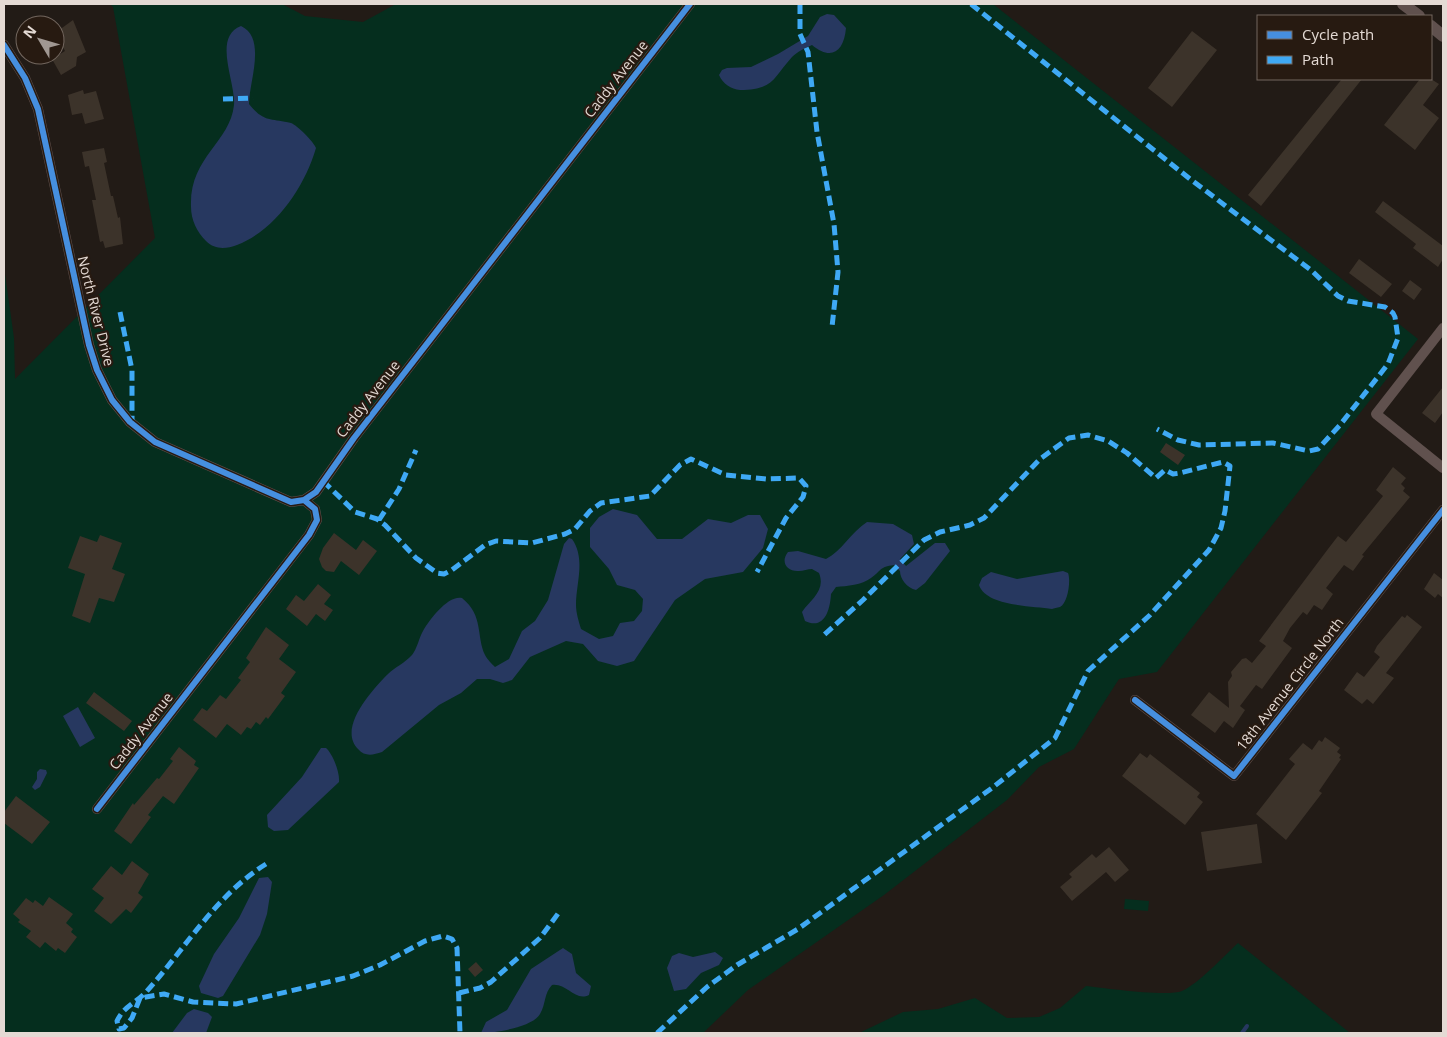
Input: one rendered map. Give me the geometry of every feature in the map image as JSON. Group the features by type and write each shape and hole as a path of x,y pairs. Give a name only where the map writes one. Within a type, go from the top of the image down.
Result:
{"street":[{"name":"Caddy Avenue","path":"96,809 309,535 316,520 315,509 304,500 316,492 354,438 690,4"},
{"path":"1402,4 1417,15"},
{"path":"1432,27 1443,36"},
{"name":"North River Drive","path":"4,45 25,78 38,108 89,345 96,370 112,400 130,422 155,442 290,502 304,500"},
{"path":"1443,328 1376,414 1443,468"},
{"name":"18th Avenue Circle North","path":"1135,700 1234,776 1443,510"}],"green space":[{"path":"110,4 282,4 305,16 363,22 396,4 993,4 1418,339 1157,672 1119,679 1074,749 1039,767 1007,800 884,895 748,990 703,1033 4,1033 4,267 14,338 15,379 155,238 113,7"},
{"path":"1125,899 1149,901 1148,911 1124,909"},
{"path":"1238,943 1350,1033 859,1033 903,1012 938,1009 975,998 1007,1018 1039,1017 1060,1008 1086,986 1150,993 1174,993 1182,991 1203,976"}],"water":[{"path":"827,14 834,15 846,28 843,43 835,52 825,52 812,45 807,47 792,57 772,81 760,88 740,90 730,87 719,75 722,70 727,68 751,67 778,54 808,36 820,17"},
{"path":"241,26 249,32 255,50 249,104 264,117 294,124 309,138 316,148 296,191 276,218 251,238 237,245 221,248 209,244 195,225 191,212 192,190 196,175 231,118 234,95 227,61 228,40 232,32"},
{"path":"613,509 637,515 657,539 682,539 708,519 731,523 748,515 760,515 768,529 763,548 743,572 705,579 675,600 634,661 617,666 598,661 583,644 566,641 530,657 512,680 503,683 490,679 477,679 461,693 439,705 382,752 366,754 358,749 353,740 352,731 354,720 366,699 391,672 412,655 430,620 451,600 462,598 474,612 482,648 488,660 495,667 509,659 522,631 535,621 548,600 564,544 569,538 572,539 579,555 576,605 581,629 599,639 613,636 620,623 634,621 642,611 643,599 635,590 617,585 609,569 590,547 590,528 599,517"},
{"path":"867,522 893,524 912,535 914,544 900,559 906,566 935,543 945,543 950,551 925,583 916,590 905,583 900,571 894,565 886,567 863,582 836,587 831,594 825,617 817,623 805,621 802,612 819,590 821,579 819,573 812,569 795,571 788,568 785,559 788,552 798,551 826,559 832,556"},
{"path":"1063,571 1068,573 1069,576 1067,596 1063,605 1052,609 1022,606 1000,601 983,592 979,585 982,578 991,572 1017,579"},
{"path":"78,707 95,738 80,747 63,716"},
{"path":"321,748 326,748 331,755 337,769 339,782 288,830 274,831 268,827 267,815 302,777"},
{"path":"40,769 46,770 47,773 40,787 35,790 32,787 37,779 37,772"},
{"path":"268,877 272,882 267,914 260,935 223,996 218,998 201,993 199,986 214,954 239,918 259,878"},
{"path":"563,948 572,954 576,973 591,986 589,995 579,996 562,987 552,985 542,1010 536,1019 522,1026 481,1033 486,1022 507,1010 531,969"},
{"path":"715,952 723,958 719,965 701,973 686,989 674,991 667,968 672,956 679,953 693,957"},
{"path":"194,1009 208,1013 212,1017 206,1033 172,1033 187,1013"}],"building":[{"path":"73,20 86,52 77,57 76,66 61,75 55,65 65,65 65,26"},
{"path":"1192,31 1217,50 1172,107 1148,88"},
{"path":"1341,80 1361,80 1261,206 1248,195"},
{"path":"1419,80 1432,80 1439,84 1423,105 1439,118 1415,150 1384,125"},
{"path":"83,90 84,94 96,91 104,119 85,124 82,113 72,115 68,95"},
{"path":"104,148 107,162 104,163 111,196 113,196 118,218 120,217 123,244 105,248 103,241 100,242 92,200 96,200 89,166 85,167 82,152"},
{"path":"1383,201 1443,246 1443,259 1438,267 1413,248 1416,244 1375,212"},
{"path":"1359,259 1392,284 1381,297 1349,273"},
{"path":"1410,280 1422,289 1414,300 1402,291"},
{"path":"1443,387 1443,412 1435,423 1422,413"},
{"path":"1166,443 1185,455 1178,465 1160,452"},
{"path":"1393,467 1406,478 1401,484 1405,488 1403,491 1410,497 1362,555 1364,556 1353,571 1344,565 1326,588 1333,594 1322,610 1314,605 1307,615 1303,612 1290,628 1283,641 1292,648 1262,689 1256,685 1240,706 1245,710 1233,728 1224,721 1215,733 1191,715 1209,692 1229,708 1228,682 1232,676 1231,672 1242,659 1246,658 1252,663 1266,646 1259,641 1338,536 1346,542 1383,496 1376,490"},
{"path":"334,533 356,550 363,540 377,551 359,575 341,561 334,572 326,571 322,567 319,559 323,548"},
{"path":"100,535 122,543 112,569 125,574 114,602 99,598 90,623 72,616 85,574 68,568 80,536 97,542"},
{"path":"1434,573 1443,580 1443,598 1438,594 1435,598 1424,589"},
{"path":"318,584 331,595 324,604 333,610 325,621 316,614 307,626 286,609 296,595 304,601"},
{"path":"1407,615 1422,627 1386,673 1394,678 1373,704 1367,699 1362,704 1344,690 1357,672 1364,677 1380,657 1374,652 1377,646 1402,616 1405,618"},
{"path":"266,627 289,645 279,659 296,672 281,693 285,696 268,719 266,717 260,725 256,722 251,729 247,727 241,735 227,724 216,738 193,720 202,708 207,711 220,695 226,699 241,680 238,678 250,662 246,658"},
{"path":"94,692 132,721 124,731 86,703"},
{"path":"1325,737 1340,748 1337,752 1341,755 1339,758 1341,759 1319,791 1322,793 1286,840 1256,814 1295,764 1289,759 1303,743 1312,750 1319,740 1322,742"},
{"path":"179,747 196,761 194,765 199,768 174,804 163,796 148,815 151,817 131,844 114,831 133,803 134,805 157,778 159,779 173,761 170,759"},
{"path":"1140,753 1147,758 1150,754 1200,793 1197,797 1203,802 1185,825 1122,776"},
{"path":"16,796 50,822 32,844 4,823 4,812"},
{"path":"1257,824 1262,863 1207,871 1201,832"},
{"path":"1109,847 1129,870 1115,882 1106,872 1072,901 1060,887 1072,877 1069,874 1092,854 1096,858"},
{"path":"132,861 149,874 138,893 143,897 131,913 126,909 111,924 94,911 104,898 92,889 111,866 122,875"},
{"path":"49,897 73,914 66,923 73,929 71,932 77,937 65,953 58,948 56,951 45,942 40,948 26,937 31,931 18,922 20,920 13,914 26,898 33,903 35,900 43,906"},
{"path":"476,962 483,970 475,977 468,969"}],"waterway":[{"path":"1242,1033 1247,1026"}],"marked path":[{"path":"800,4 800,34 808,52 817,132 834,224 838,272 832,327"},
{"path":"971,4 1190,179 1312,271 1338,296 1348,301 1385,307 1395,317 1398,338 1388,364 1340,425 1318,449 1309,451 1273,443 1199,445 1178,440 1157,429"},
{"path":"223,99 253,98"},
{"path":"120,312 132,370 132,424"},
{"path":"657,1033 707,987 737,965 798,929 992,788 1055,738 1088,671 1150,615 1209,550 1221,528 1225,511 1230,466 1223,462 1173,474 1165,470 1156,478 1127,453 1108,441 1088,435 1069,438 1040,459 984,518 970,525 940,532 924,540 824,635"},
{"path":"379,520 399,489 416,450"},
{"path":"323,481 355,512 377,519 416,558 437,573 444,574 485,545 496,541 532,543 565,534 575,529 590,511 601,503 650,496 680,465 691,459 726,475 766,479 799,478 806,486 803,497 786,518 757,572"},
{"path":"266,864 248,877 216,907 146,992 123,1012 117,1021 119,1029 124,1028 132,1018 140,998 164,994 193,1002 236,1004 353,976 380,965 425,941 443,936 452,939 457,948 460,1033"},
{"path":"459,993 480,988 491,982 540,938 560,911"}],"cycle path":[{"path":"4,45 25,78 38,109 89,345 97,370 112,400 130,422 155,442 291,502 304,500 316,492 354,438 690,4"},
{"path":"97,809 309,535 317,520 315,509 304,500"},
{"path":"1135,700 1234,776 1443,510"}]}
